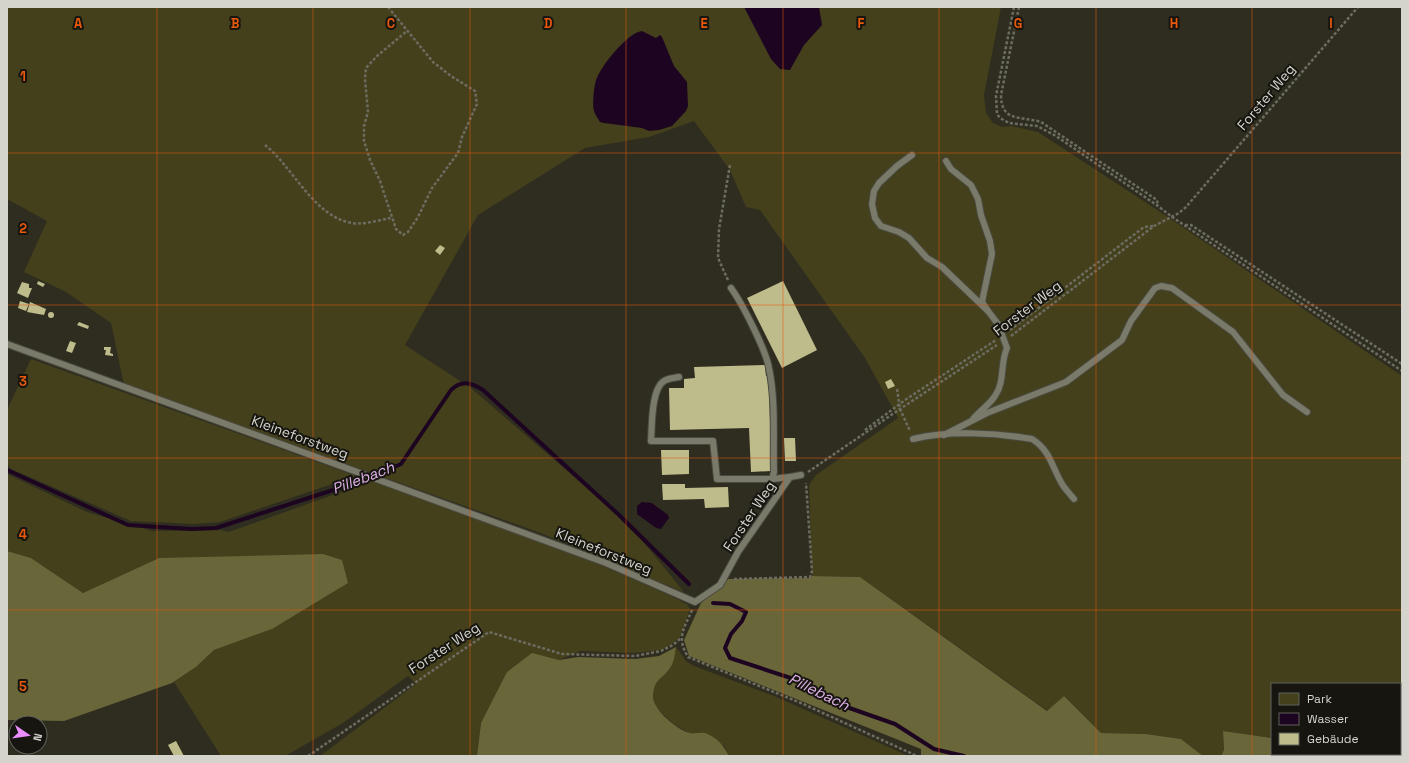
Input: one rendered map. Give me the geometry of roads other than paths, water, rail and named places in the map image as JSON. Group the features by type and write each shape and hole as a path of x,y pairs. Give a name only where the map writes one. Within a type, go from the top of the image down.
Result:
{"lane":[{"path":"912,155 897,166 879,183 874,191 872,204 875,218 881,226 899,232 909,238 927,258 942,267 988,311"},
{"path":"946,162 971,185 978,199 981,215 987,228 992,254 982,302 998,324 1007,348 1003,356 1004,366 1001,384 995,396 981,409 972,421"},
{"path":"944,435 972,421 1066,382 1122,340 1146,300 1155,288 1161,286 1172,288 1233,332 1282,395 1308,412"},
{"path":"731,288 738,298 762,346 769,367 772,401 774,472 772,479"},
{"name":"Kleineforstweg","path":"7,344 386,481 606,563 695,602"},
{"path":"679,377 665,380 658,386 655,396 651,442 713,441 717,479 772,479 790,477"},
{"path":"913,438 960,432 1032,439 1042,445 1051,458 1062,483 1074,499"},
{"name":"Forster Weg","path":"695,602 720,585 738,552 790,477 803,475"}],"water":[{"path":"744,7 819,7 822,25 804,45 790,70 780,69 771,59"},
{"path":"642,31 656,38 660,35 662,37 674,66 687,82 688,106 686,111 672,126 659,130 649,131 642,128 600,122 594,111 593,104 596,80 603,67 622,44 636,33"},
{"path":"642,502 652,503 668,515 669,518 661,529 656,528 637,514 637,506"}],"waterway":[{"name":"Pillebach","path":"7,470 128,525 191,529 216,528 361,481 401,464 451,390 459,384 467,383 483,390 619,515 689,584"},
{"name":"Pillebach","path":"713,603 730,604 746,612 742,621 731,634 725,648 730,658 806,683 838,704 895,724 934,749 964,756"}]}
